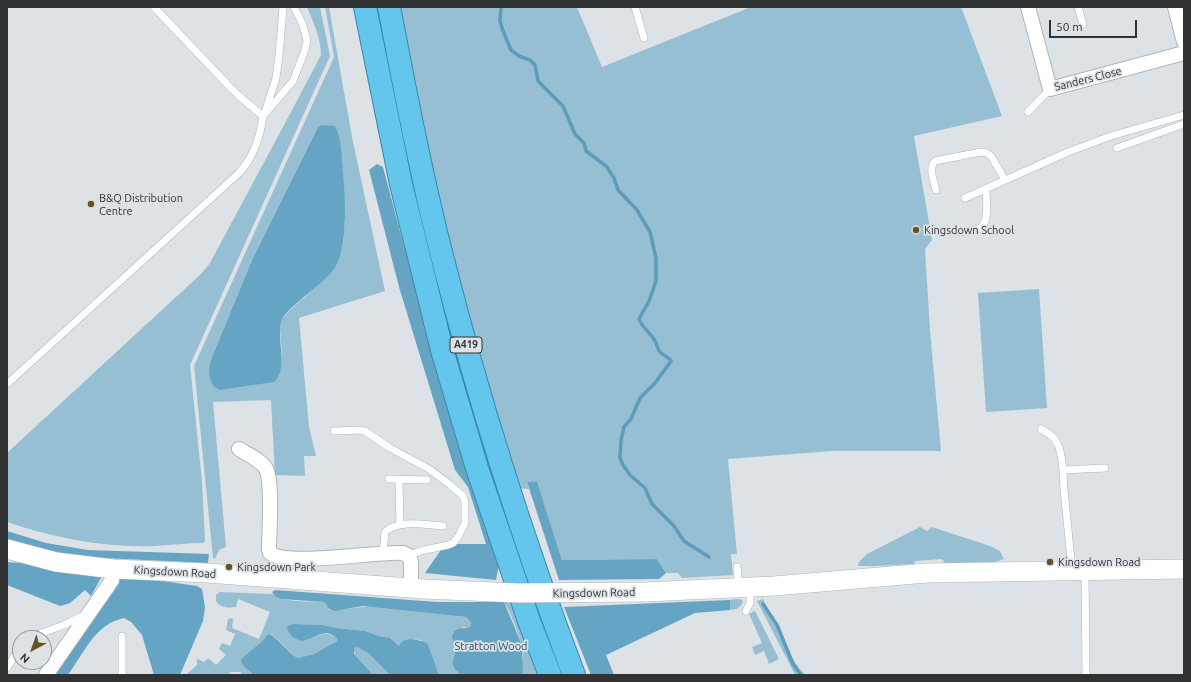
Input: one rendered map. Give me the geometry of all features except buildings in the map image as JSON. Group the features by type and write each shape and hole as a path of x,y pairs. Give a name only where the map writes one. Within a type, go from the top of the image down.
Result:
{"highway":[{"name":"A419","path":"365,7 401,184 442,350 477,468 529,621 550,675"},
{"name":"A419","path":"389,7 422,171 465,344 504,475 574,675"}],"main road":[{"name":"Kingsdown Road","path":"7,549 56,562 113,569 207,573 418,589 517,593 646,592 745,587 920,574 1184,569"}],"street":[{"name":"Sanders Close","path":"1028,7 1050,89 1184,53"},
{"path":"1175,7 1184,42"},
{"path":"238,449 261,463 266,469 270,492 269,549 273,555 279,557 316,558 403,553 408,556 411,562 418,589"},
{"path":"46,675 112,580 113,569"}],"lane":[{"path":"154,7 227,84 263,116"},
{"path":"7,384 239,173 247,164 261,131 263,116 276,78 283,7"},
{"path":"263,116 293,81 304,53 307,41 303,25 294,7"},
{"path":"635,7 644,38"},
{"path":"1078,7 1083,24"},
{"path":"1028,112 1050,89"},
{"path":"965,198 1068,152 1111,136 1184,115"},
{"path":"1117,148 1184,124"},
{"path":"936,190 931,170 935,161 981,152 987,153 991,156 1005,180"},
{"path":"961,232 976,230 982,226 986,215 986,189"},
{"path":"1041,429 1048,433 1060,447 1064,489 1078,570 1086,675"},
{"path":"334,431 365,431 390,448 429,469 463,496 465,503 465,523 458,537 453,543 420,550 408,556"},
{"path":"1063,470 1105,468"},
{"path":"389,479 426,480"},
{"path":"399,479 400,525"},
{"path":"383,553 385,532 390,527 409,524 443,526"},
{"path":"737,567 750,603 746,611"},
{"path":"50,630 88,614"},
{"path":"122,636 122,675"}],"shaded area":[{"path":"307,7 320,7 330,56 190,365 202,481 205,541 203,543 155,546 99,544 43,533 7,522 7,453 202,273 210,263 321,55 318,36"},
{"path":"325,7 329,7 352,137 385,291 299,318 309,427 316,456 304,456 305,476 275,475 271,400 213,402 226,547 219,550 215,559 213,558 194,366 334,57","holes":["317,129 345,222 343,245 339,257 323,281 282,319 280,330 282,353 281,369 210,362 252,260"]},
{"name":"Kingsdown School","path":"398,7 577,7 602,67 751,7 961,7 1002,116 914,136 932,240 925,249 930,331 941,451 832,451 728,459 737,554 731,554 733,575 682,578 678,573 666,573 657,559 562,560 537,481 527,482 529,489 517,488 454,277"},
{"path":"1039,289 1047,408 986,412 978,293"},
{"path":"920,527 927,531 932,527 990,546 1000,551 1004,559 995,562 945,563 942,559 915,561 914,564 858,566 859,562 867,554"},
{"path":"220,592 273,594 283,599 324,602 330,610 371,607 466,617 471,623 470,627 463,627 453,640 455,645 454,666 461,675 439,675 428,644 421,640 407,639 399,646 390,638 365,631 323,625 295,624 305,641 321,634 330,634 337,639 337,641 314,654 298,658 277,639 269,634 241,659 243,665 253,675 243,675 240,672 231,672 227,675 186,675 197,665 197,659 204,662 208,658 216,665 226,655 219,649 222,643 230,646 235,634 226,630 228,619 232,618 233,620 232,628 259,639 270,612 238,599 236,607 222,606 216,601 216,595"},
{"path":"736,599 743,601 742,604 737,609 730,610 730,600"},
{"path":"763,599 792,658 805,675 795,675 757,601"},
{"path":"504,602 513,603 541,675 523,675 523,653 521,642 513,619"},
{"path":"755,611 779,659 769,664 764,651 755,655 752,647 762,643 749,614"},
{"path":"354,647 368,653 390,675 373,675 357,659"}],"green space":[{"path":"321,125 335,126 341,147 345,227 340,258 329,275 294,305 282,320 280,327 281,368 279,376 274,382 219,390 213,386 209,375 210,362 252,260 317,129"},
{"path":"377,164 383,167 438,367 499,564 496,580 425,573 445,544 486,544 468,487 455,470 399,287 369,170"},
{"path":"537,481 562,560 657,559 666,573 659,579 559,580 527,482"},
{"path":"7,531 46,543 88,550 209,554 208,563 82,557 7,541"},
{"path":"7,562 102,576 91,596 85,590 70,603 60,606 7,585"},
{"path":"122,575 197,586 202,589 205,607 203,621 180,675 154,675 142,635 131,622 124,618 105,626 91,640 68,675 48,675 52,670 114,581"},
{"name":"Stratton Wood","path":"275,590 437,602 504,602 522,645 523,675 461,675 457,671 453,665 455,649 452,636 458,629 470,627 471,623 466,617 363,606 334,611 328,608 324,602 281,599 276,597 272,592"},
{"path":"730,600 730,610 695,613 606,655 614,675 591,675 564,607"},
{"name":"Stratton Wood","path":"295,624 323,625 365,631 390,638 399,646 405,640 412,639 423,642 428,644 439,675 390,675 368,653 357,647 354,648 354,654 373,675 253,675 243,665 241,659 269,634 277,639 290,653 298,658 314,654 337,641 333,635 325,633 303,641 294,638 289,633 287,627"}],"waterway":[{"path":"501,7 500,21 511,50 519,56 530,60 535,65 538,81 563,106 575,134 584,143 586,151 606,166 614,178 618,190 637,210 650,232 656,258 656,281 649,301 639,319 655,340 659,351 671,361 655,383 640,398 631,419 624,427 621,440 620,458 630,475 645,488 652,504 674,526 684,541 709,557"},
{"path":"763,604 777,625 793,664 801,675"}],"place":[{"name":"B&Q Distribution Centre","path":"91,204"},
{"name":"Kingsdown School","path":"916,230"},
{"name":"Kingsdown Road","path":"1050,562"},
{"name":"Kingsdown Park","path":"229,567"}]}
